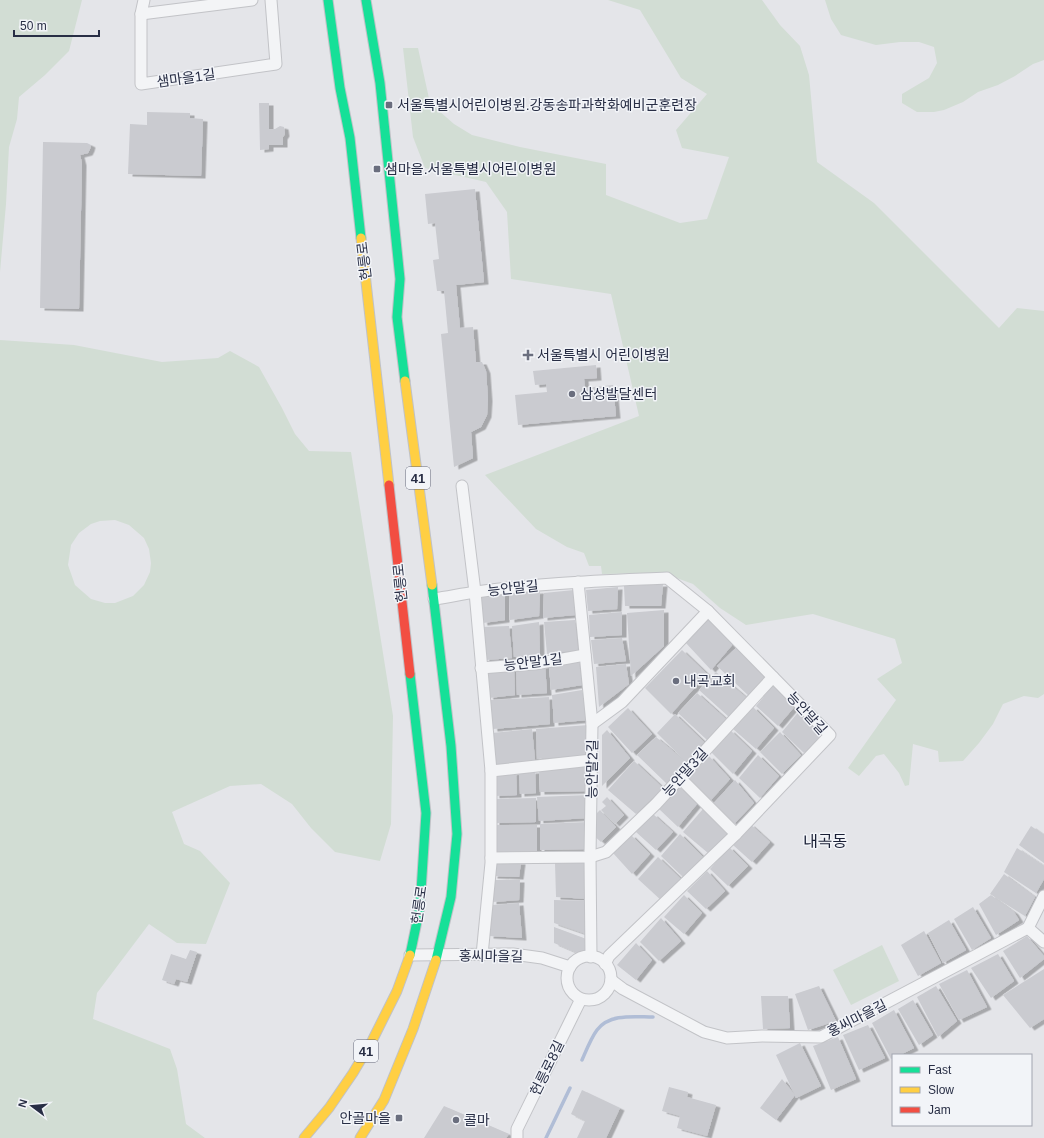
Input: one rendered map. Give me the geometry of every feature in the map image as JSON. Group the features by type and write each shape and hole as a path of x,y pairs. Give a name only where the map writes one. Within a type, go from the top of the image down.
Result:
{"main road":[{"name":"헌릉로","path":"304,1138 329,1108 353,1073 397,991 410,955 420,907 426,813 350,138 340,88 328,0"},
{"name":"헌릉로","path":"360,1138 384,1100 413,1029 437,956 450,897 457,834 451,746 434,600 397,317 400,279 380,82 366,0"}],"street":[{"name":"샘마을1길","path":"144,0 141,14 141,84 276,64 271,0"},
{"path":"141,14 252,0"},
{"name":"능안말길","path":"462,486 474,592"},
{"name":"능안말길","path":"434,600 474,592 525,586 667,578 708,611 830,735 736,834 609,956 605,964"},
{"name":"능안말2길","path":"578,582 592,724 590,857 591,956"},
{"path":"474,592 491,771 491,858 482,955"},
{"path":"592,724 622,702 708,611"},
{"name":"능안말1길","path":"481,668 535,664 585,655"},
{"name":"능안말3길","path":"590,857 606,852 656,804 773,677"},
{"path":"491,771 592,760"},
{"path":"680,778 736,834"},
{"path":"491,858 590,857"},
{"path":"1044,896 1028,928 1044,942"},
{"name":"홍씨마을길","path":"611,980 630,993 704,1032 727,1038 762,1036 821,1037 1028,928"},
{"name":"홍씨마을길","path":"410,955 437,956 513,954 542,958 570,967"},
{"path":"591,956 597,958 605,964 611,980 606,992 601,996 588,1000 581,999 571,991 567,979 570,967 575,961 591,956"},
{"name":"헌릉로8길","path":"516,1138 517,1129 581,999"}],"shaded area":[{"path":"0,0 82,0 69,51 45,75 19,97 17,119 9,147 0,272"},
{"path":"608,0 762,0 780,25 800,46 809,75 817,162 874,203 999,328 1017,308 1044,311 1044,694 1038,698 1024,696 1003,704 993,724 963,761 939,762 938,751 913,744 909,785 905,786 899,773 884,754 876,756 859,776 848,768 896,700 877,679 902,663 895,639 813,614 746,625 720,608 693,584 663,573 602,574 601,566 589,566 584,553 567,547 536,529 485,475 639,416 611,294 511,279 507,212 486,182 425,168 413,137 403,48 418,48 430,103 454,124 472,135 520,147 606,164 606,195 680,223 707,219 729,157 682,148 676,130 707,94 681,78 640,10"},
{"path":"825,0 1044,0 1044,60 1033,64 998,85 978,92 963,102 944,110 934,112 917,112 902,103 902,94 929,78 937,63 934,47 919,42 900,42 876,45 841,35 831,19"},
{"path":"0,340 74,345 162,362 218,358 230,351 259,367 295,434 309,451 351,452 393,716 391,824 380,861 335,852 311,828 292,804 261,784 230,786 172,812 184,844 200,851 230,883 206,944 177,943 149,924 97,993 93,1019 170,1049 177,1069 186,1124 205,1138 0,1138","holes":["115,520 129,525 144,538 149,549 151,563 150,572 144,585 133,596 115,603 105,603 91,599 75,585 68,565 71,545 79,533 91,524 100,521"]},
{"path":"882,945 899,981 851,1005 833,970"}],"building":[{"path":"259,103 269,103 269,129 275,129 280,126 284,127 285,134 283,137 283,145 269,145 269,149 260,150"},
{"path":"147,112 190,113 190,118 203,119 201,176 128,174 130,124 147,125"},
{"path":"43,142 87,143 91,145 88,153 80,155 82,163 79,309 40,308"},
{"path":"475,189 484,282 456,285 460,328 473,327 476,362 482,362 486,371 488,399 487,415 481,427 471,432 473,458 454,467 441,334 448,333 444,291 437,291 433,260 439,259 435,223 428,224 425,194"},
{"name":"삼성발달센터","path":"596,365 597,378 584,379 585,388 613,385 616,416 518,425 515,395 547,392 546,384 535,385 533,371"},
{"path":"663,584 661,606 625,606 624,586"},
{"path":"618,587 617,609 588,611 586,590"},
{"path":"574,590 575,615 543,618 544,593"},
{"path":"540,591 539,616 510,620 509,593"},
{"path":"505,592 505,620 483,623 479,595"},
{"path":"664,610 664,646 631,676 627,613"},
{"path":"622,612 622,635 590,637 589,615"},
{"path":"708,618 733,644 711,670 685,642"},
{"path":"575,620 578,650 547,654 544,622"},
{"path":"539,622 540,655 514,657 512,626"},
{"path":"509,626 512,658 485,660 482,627"},
{"path":"622,638 626,661 594,664 591,640"},
{"path":"736,648 766,675 750,697 717,666"},
{"name":"내곡교회","path":"682,650 707,674 671,714 645,688"},
{"path":"579,660 582,685 551,690 549,665"},
{"path":"626,664 629,684 599,707 596,667"},
{"path":"545,665 547,693 517,695 516,669"},
{"path":"514,668 515,695 489,698 486,672"},
{"path":"716,672 748,699 729,717 699,690"},
{"path":"775,683 796,705 778,726 756,706"},
{"path":"582,690 588,720 554,723 552,695"},
{"path":"697,693 727,720 707,740 678,713"},
{"path":"549,697 550,724 493,729 490,700"},
{"path":"753,707 774,728 756,749 733,729"},
{"path":"628,708 652,734 632,753 608,727"},
{"path":"800,710 823,734 804,753 782,732"},
{"path":"675,714 704,742 667,784 637,755 656,737 684,760 657,733"},
{"path":"589,725 589,755 537,759 536,729"},
{"path":"532,729 535,760 494,765 492,733"},
{"path":"607,730 630,758 602,786 602,735"},
{"path":"730,730 752,751 733,774 711,752"},
{"path":"780,732 801,755 782,774 760,752"},
{"path":"758,755 779,776 760,798 739,778"},
{"path":"709,756 730,779 710,801 687,779"},
{"path":"634,761 663,788 636,814 608,790"},
{"path":"588,767 588,791 540,792 539,769"},
{"path":"535,771 536,793 520,794 519,772"},
{"path":"516,772 517,795 495,796 494,774"},
{"path":"735,780 754,803 734,824 713,804"},
{"path":"679,786 697,804 678,827 659,809"},
{"path":"589,795 588,818 539,821 537,797"},
{"path":"607,797 624,815 615,824 601,810 606,806 602,802"},
{"path":"536,798 536,822 495,823 495,799"},
{"path":"703,809 729,835 708,853 683,832"},
{"path":"600,810 616,827 601,842 592,834 592,818"},
{"path":"653,814 673,832 656,850 636,832"},
{"path":"588,822 589,849 540,850 540,824"},
{"path":"750,824 770,842 752,862 733,845"},
{"path":"495,825 537,825 537,852 495,853"},
{"path":"1031,826 1044,835 1044,863 1019,845"},
{"path":"680,834 704,858 684,878 661,856"},
{"path":"631,835 650,854 632,874 613,853"},
{"path":"729,847 748,866 728,886 710,869"},
{"path":"1017,848 1044,866 1044,879 1036,893 1004,872"},
{"path":"658,857 683,881 663,902 638,879"},
{"path":"495,862 521,862 519,877 493,876"},
{"path":"555,863 588,863 589,899 556,897"},
{"path":"707,871 725,891 706,909 687,891"},
{"path":"1004,874 1035,897 1025,916 990,894"},
{"path":"493,880 520,880 519,900 492,902"},
{"path":"684,895 702,913 684,934 664,917"},
{"path":"991,895 1014,912 1019,920 996,935 979,904"},
{"path":"554,900 589,901 589,935 554,923"},
{"path":"519,903 522,938 489,936 492,905"},
{"path":"973,907 991,938 972,950 954,919"},
{"path":"661,918 681,941 659,961 640,942"},
{"path":"949,920 966,950 943,963 928,933"},
{"path":"554,927 589,940 588,952 580,954 554,943"},
{"path":"924,931 941,963 918,976 901,945"},
{"path":"1027,936 1044,956 1044,959 1020,978 1003,951"},
{"path":"636,943 652,960 636,980 617,965"},
{"path":"190,950 197,952 187,982 176,979 174,984 162,980 171,954 186,959"},
{"path":"998,954 1014,981 991,998 971,968"},
{"path":"1044,969 1044,1019 1030,1028 1003,995"},
{"path":"967,970 987,1007 959,1020 939,984"},
{"path":"819,986 836,1021 808,1030 795,994"},
{"path":"936,986 957,1021 938,1037 917,997"},
{"path":"761,996 788,996 790,1028 763,1029"},
{"path":"913,1000 933,1035 919,1045 898,1009"},
{"path":"894,1010 914,1048 902,1054 892,1054 891,1059 872,1023"},
{"path":"868,1025 885,1058 859,1070 843,1035"},
{"path":"838,1037 856,1079 831,1090 813,1046"},
{"path":"800,1043 821,1086 796,1098 776,1055"},
{"path":"782,1079 795,1095 776,1120 760,1108"},
{"path":"669,1087 688,1092 687,1097 716,1105 707,1136 677,1128 680,1116 662,1111"},
{"path":"582,1090 620,1108 606,1138 577,1138 585,1121 571,1114"},
{"name":"콜마","path":"444,1106 509,1134 506,1138 424,1138"}],"waterway":[{"path":"582,1060 593,1037 602,1025 616,1018 653,1017"},
{"path":"546,1138 570,1088"}],"traffic: fast":[{"path":"328,0 340,88 350,138 361,238"},
{"path":"366,0 380,83 400,279 397,317 405,381"},
{"path":"432,585 451,746 457,834 451,897 436,960"},
{"path":"410,674 426,813 420,907 410,955"}],"traffic: slow":[{"path":"361,238 389,485"},
{"path":"405,381 432,585"},
{"path":"304,1138 329,1108 353,1073 372,1041 397,991 410,955"},
{"path":"360,1138 384,1100 413,1029 436,960"}],"traffic: jam":[{"path":"389,485 410,674"}],"place":[{"name":"서울특별시어린이병원.강동송파과학화예비군훈련장","path":"389,105"},
{"name":"샘마을.서울특별시어린이병원","path":"377,169"},
{"name":"서울특별시 어린이병원","path":"528,355"},
{"name":"삼성발달센터","path":"572,394"},
{"name":"내곡교회","path":"676,681"},
{"name":"안골마을","path":"399,1118"},
{"name":"콜마","path":"456,1120"}],"district":[{"name":"내곡동","path":"825,841"}]}
